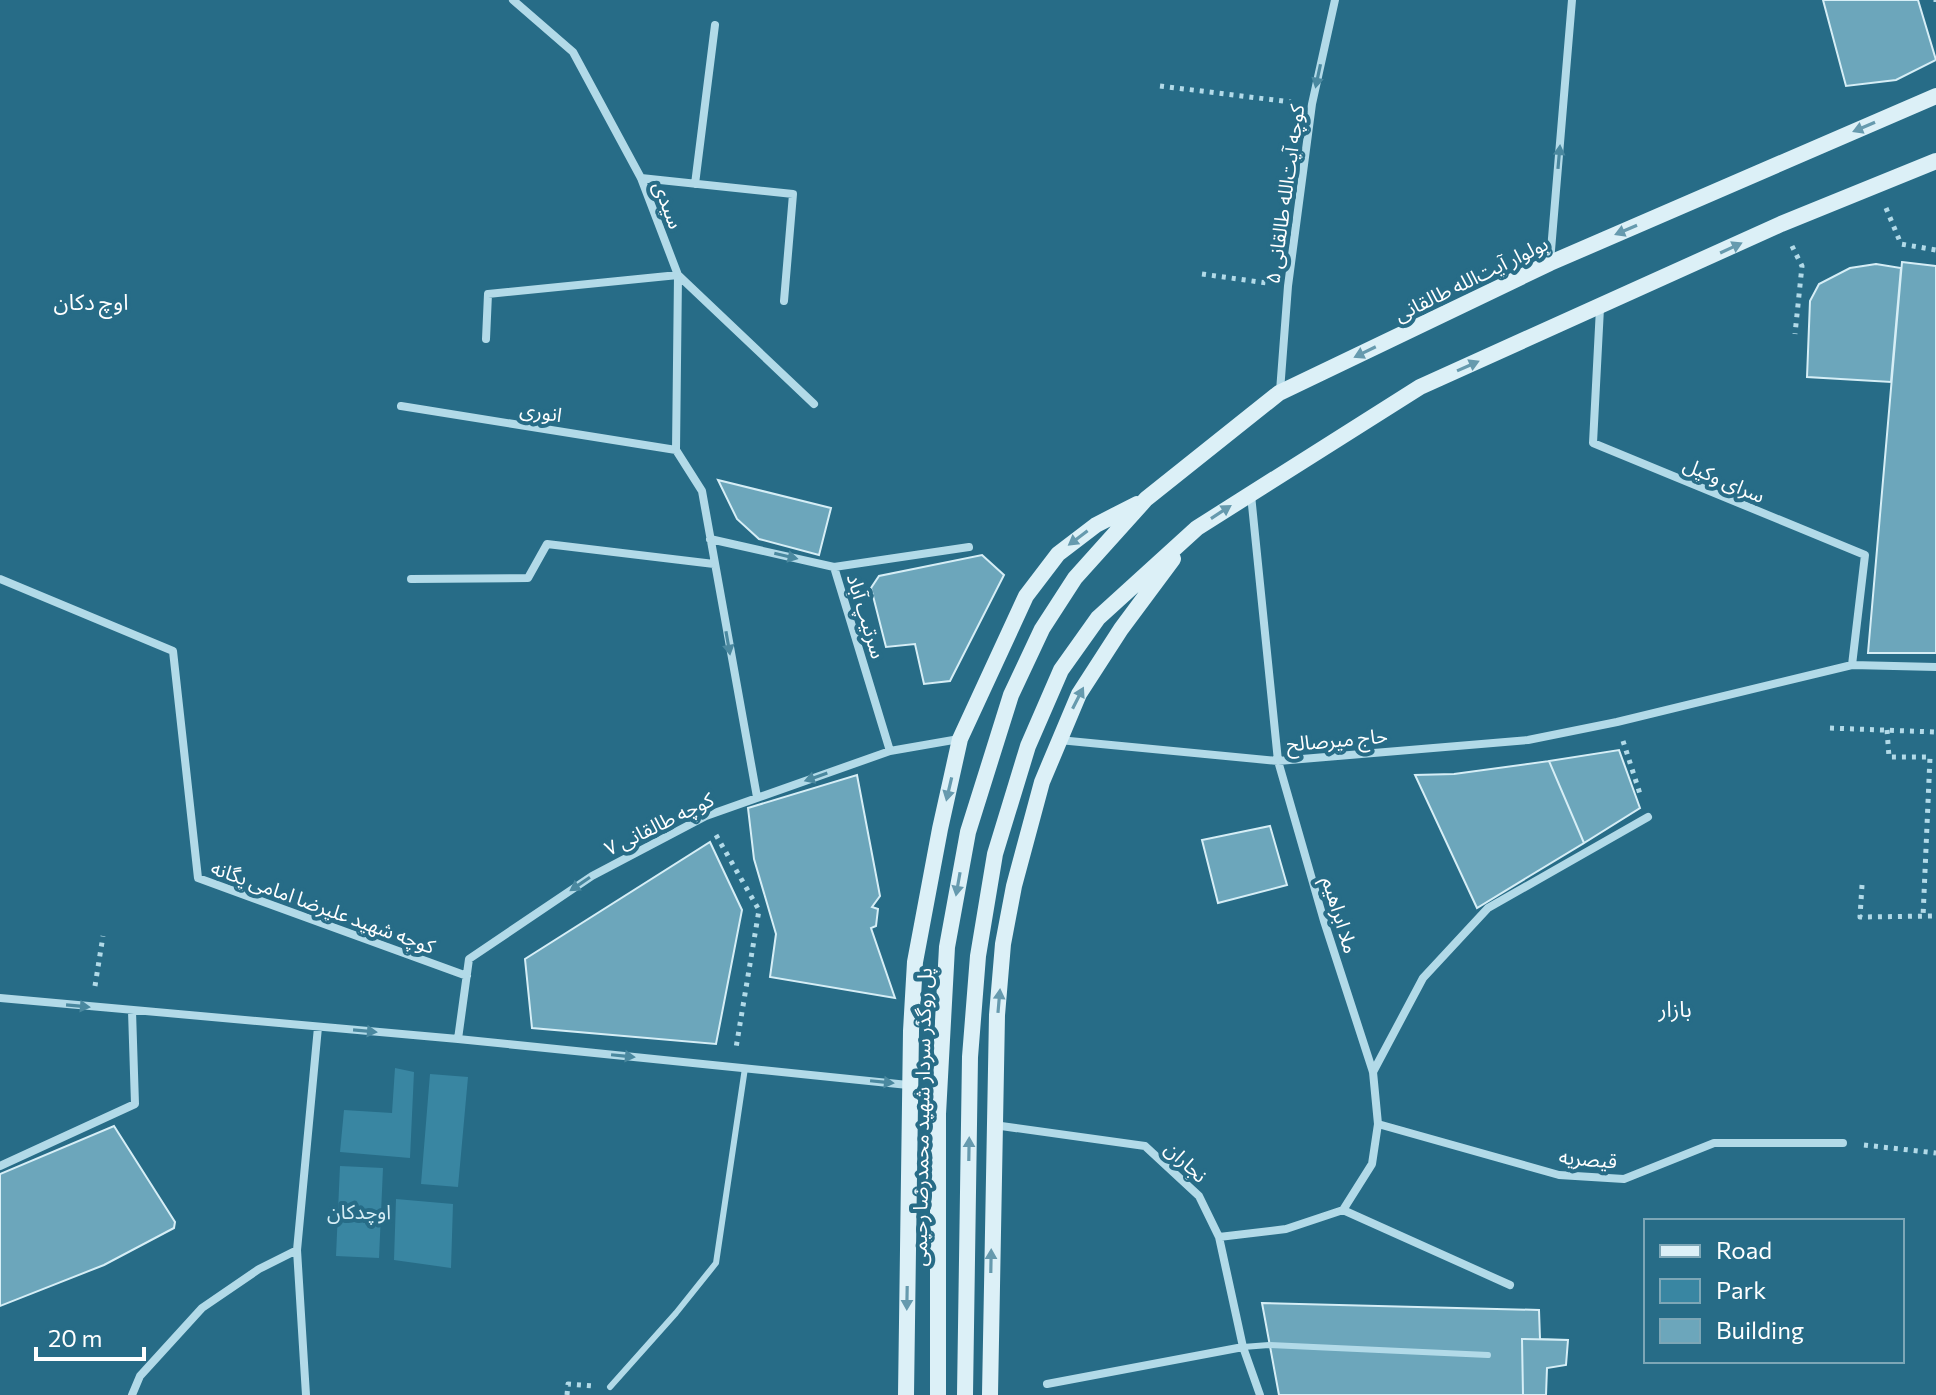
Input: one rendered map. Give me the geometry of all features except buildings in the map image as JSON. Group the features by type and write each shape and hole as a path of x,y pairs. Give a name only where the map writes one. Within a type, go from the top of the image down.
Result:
{"main road":[{"name":"بولوار آیت‌الله طالقانی","path":"1075,578 1146,499 1279,393 1550,263 1936,96"},
{"path":"965,1395 970,1057 980,941 995,854 1033,732 1061,670 1098,618 1197,528 1420,387 1781,224 1936,161"},
{"path":"906,1395 915,962 960,739 1026,596 1058,554 1096,525 1146,499"},
{"path":"990,1395 993,1125 1003,944 1028,831 1058,740 1079,694 1121,629 1197,528"},
{"name":"پل روگذر سردار شهید محمدرضا رحیمی","path":"938,1395 938,1114 947,947 968,832 1011,695 1042,629 1075,578"}],"street":[{"name":"سیدی","path":"513,0 573,52 641,178 678,275 814,404"},
{"name":"کوچه آیت‌الله طالقانی ۵","path":"1279,393 1288,286 1312,104 1335,0"},
{"path":"1550,263 1572,0"},
{"path":"695,184 715,25"},
{"path":"641,178 793,194 784,301"},
{"path":"486,339 488,294 678,275 676,450 702,491 757,797"},
{"name":"سرای وکیل","path":"1600,308 1593,443 1865,555 1852,665"},
{"name":"انوری","path":"401,406 676,450"},
{"name":"ملا ابراهیم","path":"1251,493 1278,761 1324,921 1373,1072 1378,1124 1372,1164 1343,1210"},
{"name":"سرتیپ آباد","path":"710,539 834,567 890,751"},
{"path":"411,579 528,578 547,544 714,564"},
{"path":"834,567 969,547"},
{"name":"کوچه شهید علیرضا امامی یگانه","path":"0,579 173,651 198,878 467,976"},
{"name":"حاج میرصالح","path":"1058,740 1278,761 1528,740 1617,722 1852,665 1936,667"},
{"name":"کوچه طالقانی ۷","path":"458,1039 469,959 592,876 706,816 757,797 890,751 960,739"},
{"path":"1373,1072 1423,978 1488,908 1648,817"},
{"path":"0,998 732,1066 908,1085 910,1094"},
{"path":"0,1166 135,1104 132,1011"},
{"path":"306,1395 297,1250 318,1027"},
{"name":"قیصریه","path":"1378,1124 1559,1175 1624,1179 1714,1143 1843,1143"},
{"name":"نجاران","path":"993,1125 1145,1146 1199,1196 1219,1237 1243,1347 1260,1395"},
{"path":"1219,1237 1286,1229 1343,1210 1510,1285"},
{"path":"132,1395 140,1376 202,1308 259,1269 297,1250"},
{"path":"1047,1384 1243,1347"}],"lane":[{"path":"610,1387 716,1263 745,1068"},
{"path":"1243,1347 1269,1345 1488,1355"}],"path":[{"path":"1160,86 1312,104"},
{"path":"1877,185 1901,244 1936,250"},
{"path":"1781,224 1802,266 1795,334"},
{"path":"1202,274 1288,286"},
{"path":"1617,722 1648,817"},
{"path":"1830,728 1936,732"},
{"path":"1887,730 1889,757 1930,757 1923,917"},
{"path":"706,816 759,910 732,1066"},
{"path":"1862,885 1860,917 1936,916"},
{"path":"92,1007 103,936"},
{"path":"1843,1143 1936,1153"},
{"path":"567,1395 568,1384 610,1387"}],"green space":[{"path":"395,1068 414,1072 410,1158 340,1152 344,1110 392,1113"},
{"path":"430,1074 468,1077 458,1187 421,1184"},
{"name":"اوچدکان","path":"340,1166 383,1168 379,1258 336,1256"},
{"path":"396,1199 453,1204 451,1268 394,1260"}],"district":[{"name":"اوچ دکان","path":"91,302"},
{"name":"بازار","path":"1675,1009"}]}
